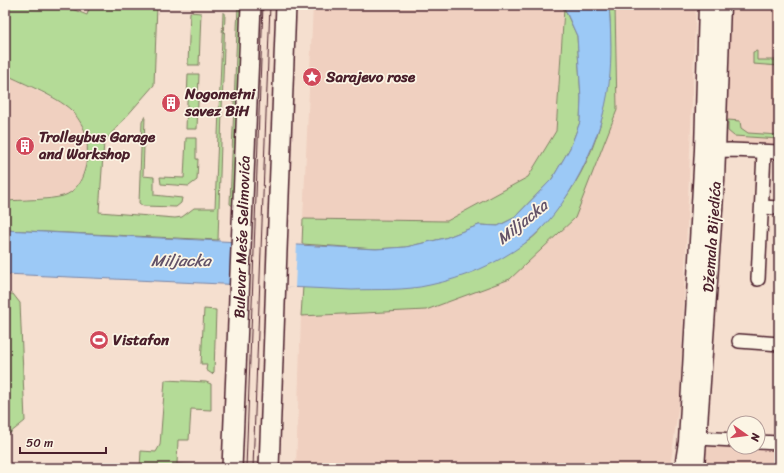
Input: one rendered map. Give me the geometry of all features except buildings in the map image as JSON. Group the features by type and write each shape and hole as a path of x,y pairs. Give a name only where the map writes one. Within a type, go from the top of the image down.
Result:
{"main road":[{"name":"Bulevar Meše Selimovića","path":"232,468 240,309 251,5"},
{"path":"269,468 276,231 286,5"}],"street":[{"name":"Džemala Bijedića","path":"696,468 710,151 707,5"},
{"name":"Džemala Bijedića","path":"684,468 722,5"},
{"path":"710,151 730,150 779,152"},
{"path":"758,279 764,152"},
{"path":"762,207 779,208"},
{"path":"739,341 779,344"},
{"path":"698,438 726,440"},
{"path":"766,442 779,443"}],"shaded area":[{"path":"313,5 563,5 556,131 528,177 447,221 303,219"},
{"path":"615,5 696,5 680,395 670,468 296,468 301,316 426,310 617,110"},
{"path":"710,5 779,5 779,154 703,150"},
{"path":"5,74 63,104 75,114 86,133 87,152 84,173 77,187 64,196 5,201"},
{"path":"698,438 726,440 726,455 766,455 766,446 776,446 774,468 696,468"}],"green space":[{"path":"5,5 67,5 67,7 87,15 90,5 123,5 127,7 131,5 157,5 154,85 104,142 99,212 175,218 182,217 194,208 215,208 223,13 225,13 218,240 5,230 5,201 35,200 63,196 71,192 77,186 85,170 87,161 87,143 81,124 68,107 5,74"},
{"path":"238,5 243,5 237,209 230,204"},
{"path":"609,5 615,5 617,110 575,218 510,279 426,310 301,316 303,286 350,289 396,289 433,284 513,249 530,240 539,232 574,185 587,161 596,137 608,87 610,60"},
{"path":"564,8 577,36 581,98 580,122 570,148 552,179 514,218 498,226 479,225 445,238 406,247 376,249 302,244 303,219 447,221 528,177 556,131"},
{"path":"190,12 201,13 199,65 188,65"},
{"path":"757,51 757,60 779,60 779,66 753,64 753,52"},
{"path":"188,74 199,74 197,129 186,129"},
{"path":"145,116 143,176 154,177 154,195 182,198 181,203 176,207 143,206 139,203 142,122"},
{"path":"728,120 740,121 741,128 748,133 779,135 779,139 734,136 728,131"},
{"path":"186,138 196,138 196,159 198,159 197,180 189,186 161,184 160,177 184,178"},
{"path":"5,294 13,294 20,303 25,421 5,437"},
{"path":"204,309 216,310 214,372 212,374 206,370 207,364 201,364"},
{"path":"165,380 206,382 211,384 211,410 191,409 189,440 178,440 177,464 209,465 209,468 140,468 141,451 156,452 160,445"}],"water":[{"name":"Miljacka","path":"563,5 609,5 611,44 610,74 605,105 599,127 581,172 555,213 540,230 524,244 491,264 443,282 421,287 352,290 5,274 5,230 376,249 406,247 445,238 479,225 498,226 514,218 552,179 570,148 580,122 581,98 577,36"}],"pier":[{"path":"234,239 297,242 295,288 233,286"}],"tram line":[{"path":"246,468 263,5"},
{"path":"253,468 270,5"}],"place":[{"name":"Sarajevo rose","path":"312,77"},
{"name":"Nogometni savez BiH","path":"171,103"},
{"name":"Trolleybus Garage and Workshop","path":"25,146"},
{"name":"Vistafon","path":"99,340"}]}
